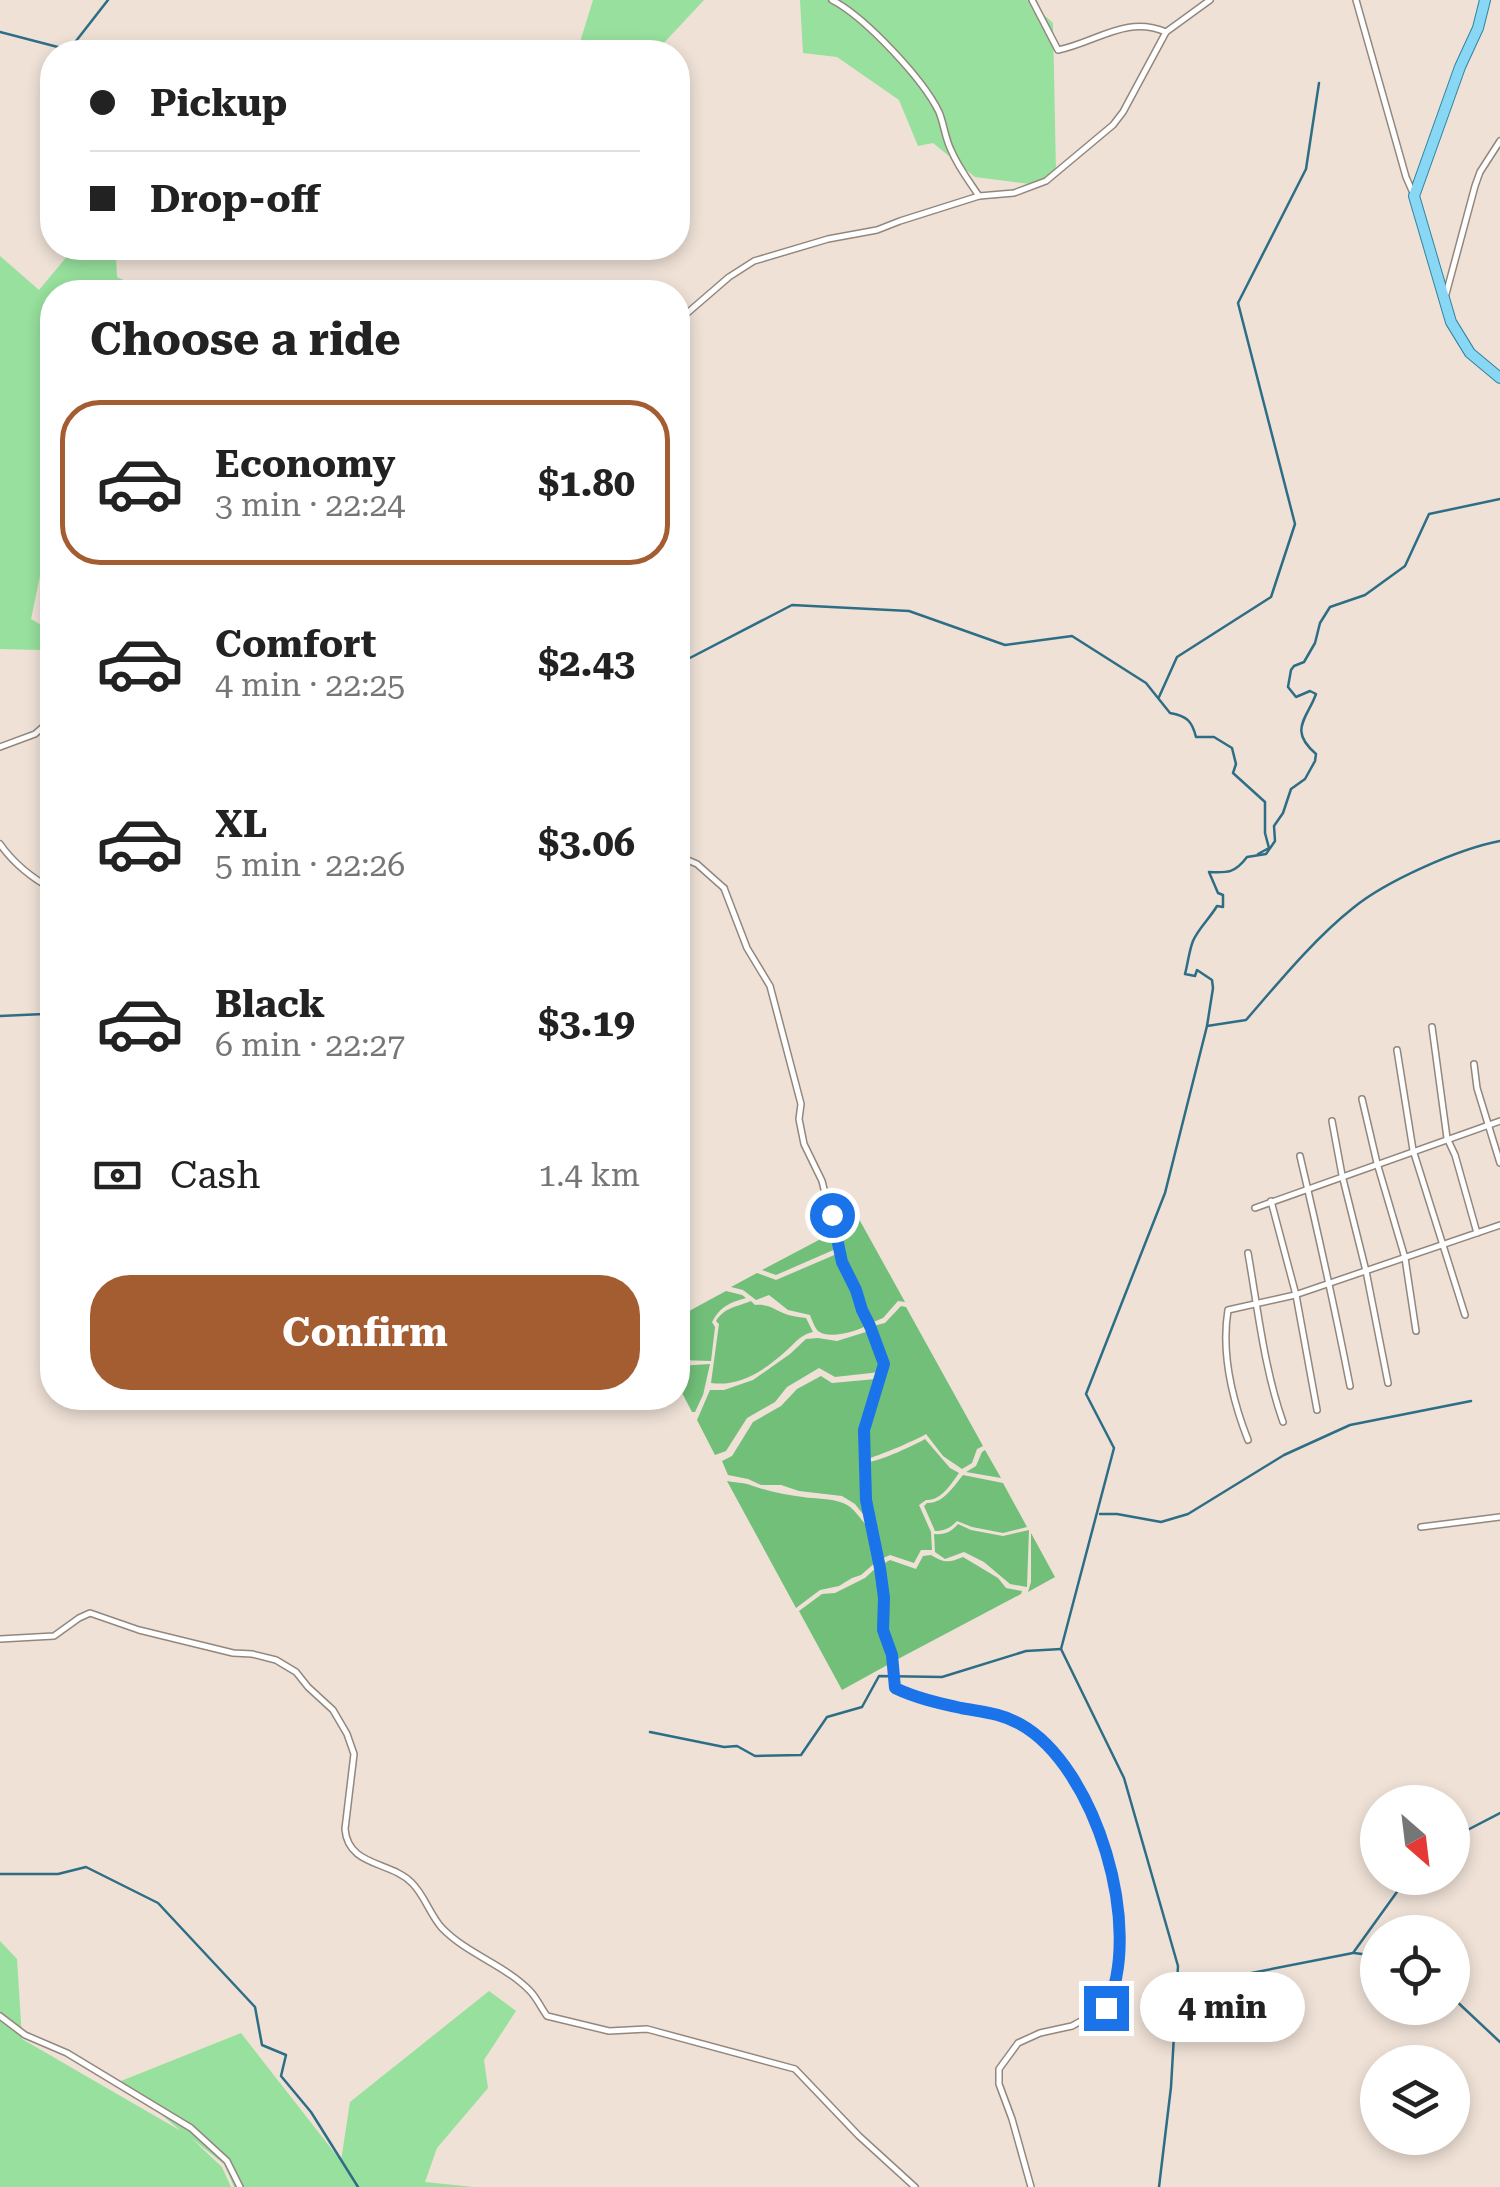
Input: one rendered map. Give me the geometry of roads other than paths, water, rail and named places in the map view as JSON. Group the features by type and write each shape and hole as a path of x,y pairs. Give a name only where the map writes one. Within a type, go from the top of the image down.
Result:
{"main road":[{"path":"1485,0 1414,196 1451,322 1470,354 1500,378"}],"street":[{"path":"832,0 847,8 910,68 940,115 948,146 980,196"},
{"path":"1032,0 1058,50 1129,25 1166,32"},
{"path":"690,311 754,261 828,239 877,230 980,196 1014,192 1046,180 1114,125 1166,32 1210,0"},
{"path":"1356,0 1414,196"},
{"path":"1444,302 1475,186 1500,141"},
{"path":"0,747 40,730"},
{"path":"0,844 40,882"},
{"path":"690,861 724,888 747,947 773,997 801,1104 799,1119 804,1144 822,1181 842,1262 883,1359 864,1430 866,1500 882,1580 883,1630 892,1655 895,1688 928,1700 999,1714 1020,1724 1044,1741 1056,1756 1101,1832 1116,1891 1119,1948 1106,2008 1072,2026 1018,2043 999,2069 999,2084 1031,2187"},
{"path":"1432,1026 1448,1138 1478,1233"},
{"path":"1397,1050 1413,1150 1465,1315"},
{"path":"1474,1064 1477,1088 1500,1164"},
{"path":"1362,1099 1405,1258 1416,1331"},
{"path":"1332,1121 1388,1383"},
{"path":"1255,1208 1500,1121"},
{"path":"1300,1156 1350,1386"},
{"path":"1271,1201 1296,1295 1317,1410"},
{"path":"1248,1440 1232,1390 1225,1328 1228,1310 1296,1295 1500,1226"},
{"path":"1248,1253 1273,1396 1283,1422"},
{"path":"1421,1528 1500,1517"},
{"path":"0,1639 54,1636 90,1612 138,1630 233,1653 264,1656 296,1672 333,1710 352,1744 345,1829 348,1844 361,1859 386,1866 408,1880 441,1927 523,1985 547,2016 610,2031 647,2028 795,2070 915,2187"},
{"path":"0,2016 25,2035 66,2053 191,2128 227,2160 240,2187"}],"waterway":[{"path":"77,40 108,0"},
{"path":"0,32 40,42"},
{"path":"1159,697 1177,657 1271,597 1295,524 1238,303 1306,169 1319,83"},
{"path":"1159,2187 1171,2087 1178,1966 1124,1778 1061,1649 1114,1448 1086,1394 1165,1193 1207,1026 1212,980 1197,970 1195,976 1185,974 1195,937 1217,906 1223,907 1223,895 1218,893 1209,872 1231,871 1247,857 1266,854 1275,841 1274,826 1291,789 1305,779 1315,761 1316,754 1301,731 1316,694 1310,691 1296,697 1288,687 1291,670 1304,662 1330,607 1365,595 1405,566 1429,514 1500,499"},
{"path":"690,658 792,605 909,611 1005,645 1072,636 1146,683 1170,713 1188,720 1196,737 1214,737 1232,748 1236,764 1233,773 1265,802 1269,848 1258,854"},
{"path":"1207,1026 1246,1020 1338,920 1384,887 1423,867 1500,841"},
{"path":"0,1016 40,1014"},
{"path":"1100,1514 1161,1522 1188,1514 1284,1455 1350,1425 1471,1401"},
{"path":"650,1732 724,1747 737,1746 755,1756 801,1755 827,1717 862,1707 879,1676 942,1677 1026,1651 1061,1649"},
{"path":"1470,1829 1500,1813"},
{"path":"0,1874 58,1874 86,1867 158,1903 255,2007 262,2045 286,2055 281,2076 311,2112 358,2187"},
{"path":"1175,2020 1231,1977 1353,1953 1395,1895"},
{"path":"1354,1953 1360,1954"},
{"path":"1470,2014 1500,2042"}]}
